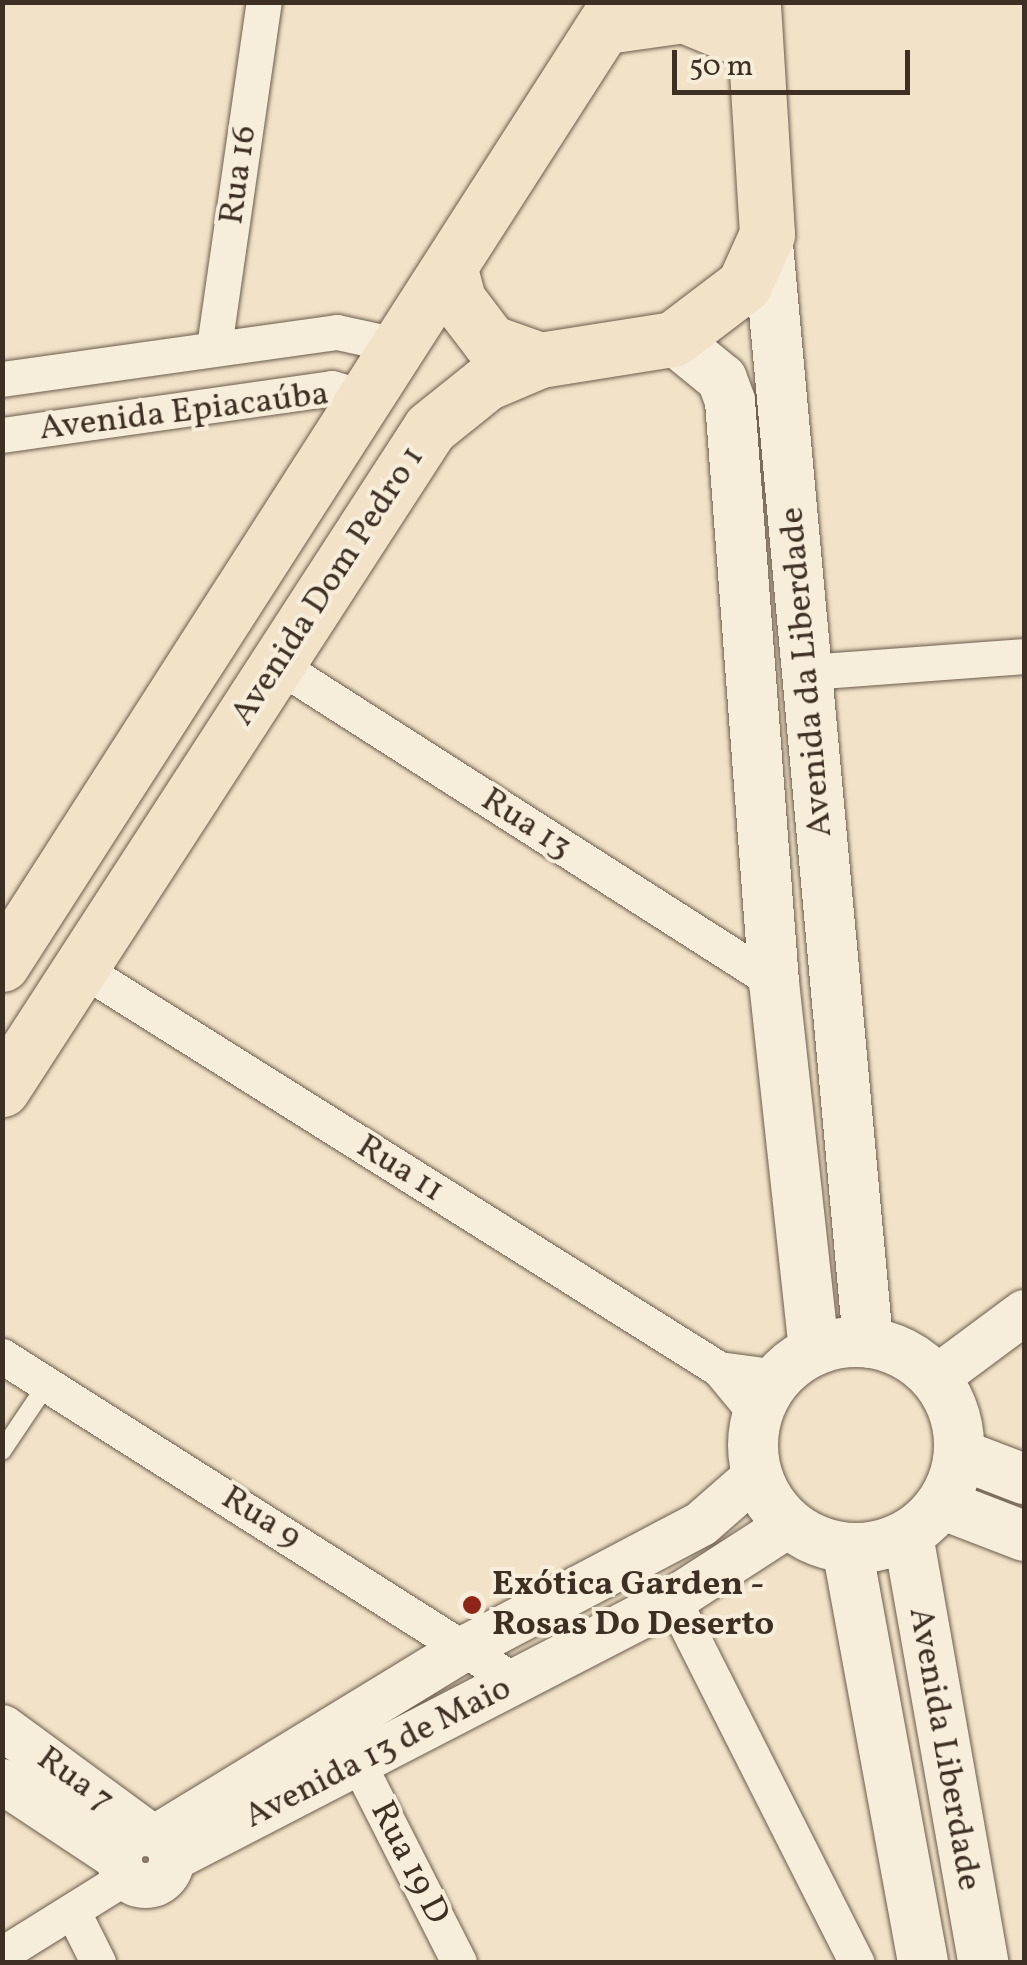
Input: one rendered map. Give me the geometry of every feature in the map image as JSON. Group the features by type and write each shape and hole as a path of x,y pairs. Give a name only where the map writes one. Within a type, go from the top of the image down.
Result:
{"highway":[{"path":"612,14 684,15 754,24"},
{"name":"Avenida Dom Pedro 1","path":"2,964 365,398 452,273 612,14"},
{"name":"Avenida da Liberdade","path":"754,24 767,234"},
{"name":"Avenida Dom Pedro 1","path":"2,1088 430,428 486,383 540,360 673,339 744,285 767,234"},
{"path":"452,273 458,300 490,342 540,360"}],"main road":[{"name":"Avenida da Liberdade","path":"767,234 868,1342"},
{"name":"Avenida da Liberdade","path":"673,339 722,378 730,401 774,982 783,1381"},
{"path":"924,1519 958,1454 954,1414 935,1378 868,1342 783,1381 757,1474 789,1524 847,1548 924,1519 1024,1536"},
{"path":"958,1454 1024,1479"},
{"name":"Avenida Liberdade","path":"924,1519 984,1962"},
{"name":"Avenida Liberdade","path":"847,1548 923,1962"}],"street":[{"name":"Rua 16","path":"214,346 264,2"},
{"name":"Avenida Epiacaúba","path":"2,379 214,346 337,332 400,346"},
{"name":"Avenida Epiacaúba","path":"2,434 332,388 365,398"},
{"path":"808,672 1024,656"},
{"name":"Rua 13","path":"278,665 774,982"},
{"name":"Rua 11","path":"82,969 719,1369 783,1381"},
{"path":"935,1378 1024,1312"},
{"name":"Rua 9","path":"2,1356 468,1646 516,1682"},
{"name":"Avenida 13 de Maio","path":"2,1954 74,1914 144,1852 468,1646 701,1523 757,1474"},
{"name":"Avenida 13 de Maio","path":"144,1852 358,1763 673,1599 789,1524"},
{"path":"673,1599 856,1962"},
{"name":"Rua 7","path":"2,1727 144,1852"},
{"name":"Rua 19 D","path":"358,1763 460,1962"},
{"name":"Rua 7","path":"2,1781 144,1852"},
{"path":"74,1914 98,1962"}],"lane":[{"path":"2,1451 46,1384"}],"place":[{"name":"Exótica Garden - Rosas Do Deserto","path":"472,1605"}]}
